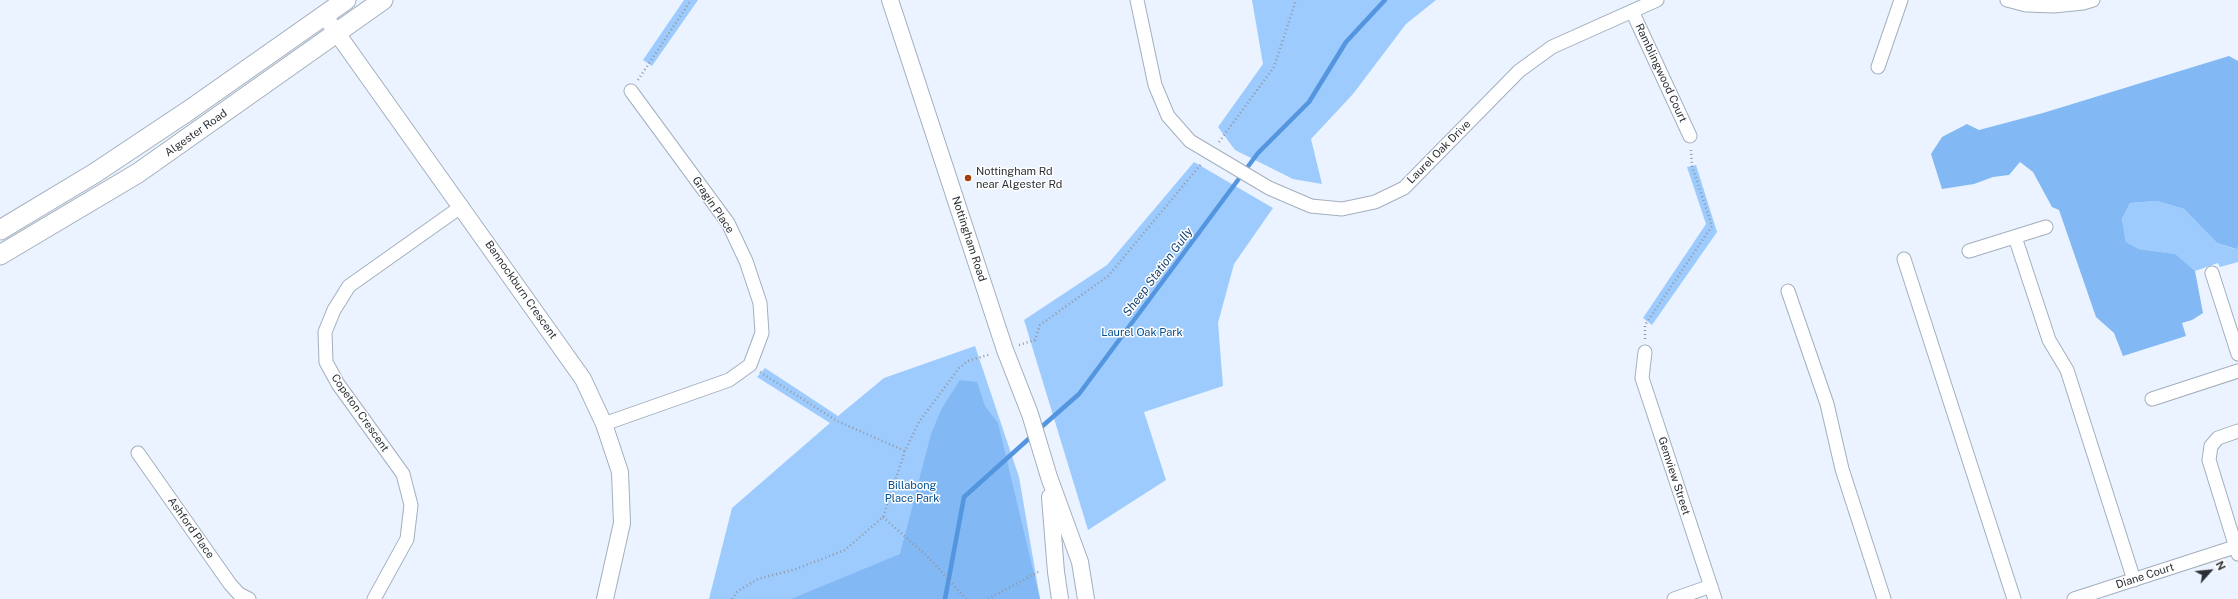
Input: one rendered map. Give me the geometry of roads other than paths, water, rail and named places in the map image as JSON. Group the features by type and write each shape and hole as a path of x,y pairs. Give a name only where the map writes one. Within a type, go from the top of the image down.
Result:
{"main road":[{"name":"Algester Road","path":"0,230 95,173 188,111 346,0"},
{"name":"Algester Road","path":"0,255 138,173 383,0"}],"street":[{"name":"Nottingham Road","path":"890,0 1005,350 1030,414 1049,477 1080,562 1086,599"},
{"name":"Laurel Oak Drive","path":"1137,0 1155,85 1168,116 1190,141 1269,188 1311,206 1342,209 1375,202 1404,188 1518,71 1552,47 1657,0"},
{"path":"1878,67 1901,0"},
{"path":"2007,0 2026,5 2054,6 2083,3 2093,0"},
{"name":"Ramblingwood Court","path":"1632,11 1690,136"},
{"name":"Bannockburn Crescent","path":"324,15 462,206 583,379 604,424 620,472 622,523 605,599"},
{"name":"Gragin Place","path":"604,424 729,380 750,366 762,333 760,303 746,261 728,223 631,91"},
{"name":"Copeton Crescent","path":"374,599 407,539 411,505 403,474 338,384 326,362 325,332 334,310 349,286 462,206"},
{"path":"1969,251 2046,227"},
{"path":"2015,237 2049,340 2067,370 2134,580"},
{"path":"1904,259 2014,599"},
{"path":"2212,273 2238,354"},
{"path":"1788,291 1827,404 1842,469 1884,599"},
{"name":"Gemview Street","path":"1645,352 1642,378 1715,599"},
{"path":"2152,399 2238,371"},
{"path":"2237,549 2209,460 2211,446 2218,438 2238,431"},
{"name":"Ashford Place","path":"138,453 230,584 240,594 249,599"},
{"name":"Nottingham Road","path":"1049,477 1056,572 1060,599"},
{"name":"Diane Court","path":"2074,599 2237,549"},
{"path":"1674,599 1711,586"}],"waterway":[{"name":"Sheep Station Gully","path":"1038,430 1079,394 1258,153 1309,102 1346,42 1385,0"},
{"name":"Sheep Station Gully","path":"945,599 964,497 1033,435"}],"place":[{"name":"Nottingham Rd near Algester Rd","path":"968,178"}],"park label":[{"name":"Laurel Oak Park","path":"1142,333"},
{"name":"Billabong Place Park","path":"912,492"}]}
